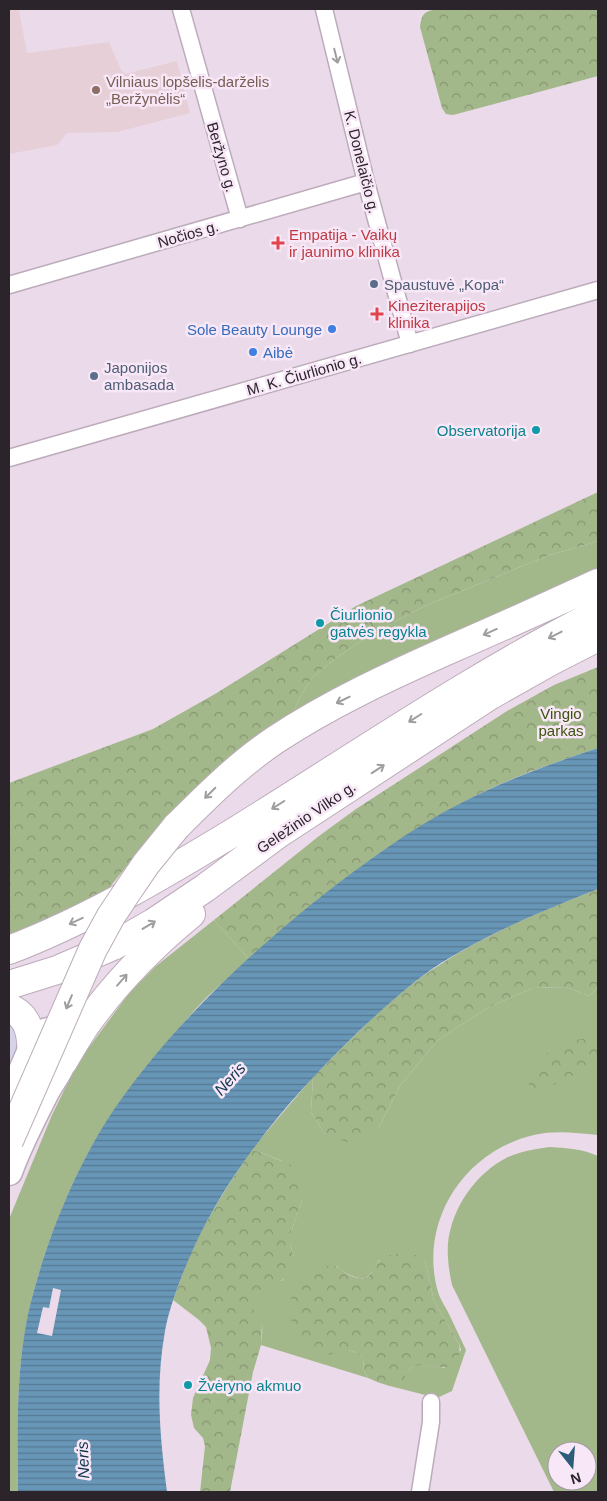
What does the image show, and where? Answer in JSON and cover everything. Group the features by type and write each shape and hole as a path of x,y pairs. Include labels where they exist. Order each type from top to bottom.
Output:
{"highway":[{"path":"9,1141 93,949 111,916 146,864 176,827 220,782 275,740 325,709 405,670 598,583"},
{"name":"Geležinio Vilko g.","path":"9,950 91,914 167,873 482,676 545,640 598,613"},
{"name":"Geležinio Vilko g.","path":"9,985 57,970 113,946 205,888 278,834 489,696 598,637"},
{"path":"63,1062 86,1025 124,977 179,924 219,891 278,834"},
{"path":"9,1008 22,1016 30,1032 31,1042"}],"main road":[{"path":"9,1100 30,1052 31,1042 42,1032 51,1030 59,1033 64,1046 63,1062 46,1092 9,1172"}],"street":[{"name":"Beržyno g.","path":"181,9 240,219"},
{"name":"K. Donelaičio g.","path":"324,9 366,182 410,344"},
{"name":"Nočios g.","path":"9,285 366,182"},
{"name":"M. K. Čiurlionio g.","path":"9,458 598,290"},
{"path":"420,1492 431,1422 431,1402"}],"shaded area":[{"name":"Vilniaus lopšelis-darželis „Beržynėlis“","path":"9,9 19,9 27,53 109,42 121,70 125,74 177,61 190,113 117,132 67,133 57,145 9,154"},
{"path":"9,1013 25,1036 9,1077"}],"green space":[{"path":"437,9 598,9 598,76 453,115 446,114 442,108 420,27 424,14"},
{"path":"598,492 598,541 550,555 427,605 373,633 336,658 312,678 299,699 291,718 163,821 105,893 45,922 9,934 9,783 153,729 215,694 356,606"},
{"path":"598,541 598,572 291,718 299,699 312,678 336,658 373,633 427,605 550,555"},
{"name":"Vingio parkas","path":"598,667 598,748 513,779 435,818 352,874 249,959 214,920 319,836 356,809 507,711 554,685"},
{"path":"598,889 598,987 589,996 566,987 533,988 487,1008 437,1041 400,1086 379,1127 353,1144 325,1135 311,1112 313,1077 390,1002 423,976 460,952 518,922"},
{"path":"214,920 249,959 196,1009 140,1076 101,1130 63,1207 42,1262 28,1315 21,1359 17,1448 18,1492 9,1492 9,1219 52,1115 78,1062 130,992 156,966"},
{"path":"566,987 589,996 598,987 598,1135 566,1132 550,1133 534,1135 509,1143 487,1156 468,1173 452,1193 441,1216 435,1240 434,1266 439,1295 466,1350 452,1391 437,1398 386,1385 395,1385 408,1371 418,1365 444,1368 461,1350 434,1301 425,1260 379,1260 375,1269 366,1278 353,1276 336,1266 324,1355 344,1350 353,1351 363,1358 364,1371 368,1378 261,1345 262,1326 252,1309 253,1297 262,1289 283,1280 294,1257 290,1244 290,1235 303,1197 282,1161 252,1149 313,1077 311,1112 325,1135 379,1127 400,1086 437,1041 487,1008 533,988"},
{"path":"598,1036 598,1063 539,1092 531,1087 529,1079 532,1073 543,1057 550,1051 564,1043"},
{"path":"550,1147 574,1149 598,1156 598,1492 554,1492 597,1491 597,1441 547,1441 547,1478 452,1285 448,1259 448,1243 450,1230 460,1204 486,1172 508,1157"},
{"path":"252,1149 296,1167 301,1176 303,1197 290,1235 294,1269 284,1279 258,1292 253,1301 252,1308 259,1316 262,1326 261,1345 253,1372 230,1492 200,1492 205,1446 203,1438 194,1428 191,1415 193,1398 210,1360 211,1348 206,1327 173,1300 189,1257 203,1229"},
{"path":"396,1254 417,1255 425,1260 434,1301 459,1344 459,1355 453,1364 448,1367 413,1367 408,1371 401,1383 387,1385 368,1378 364,1371 363,1358 353,1351 348,1350 330,1355 314,1354 300,1344 293,1327 290,1308 293,1293 302,1281 314,1271 328,1266 334,1266 352,1276 366,1278 384,1257"}],"water":[{"name":"Neris","path":"598,748 598,889 538,913 479,941 441,963 399,995 332,1057 280,1115 233,1177 213,1210 195,1245 180,1281 169,1312 165,1331 159,1392 162,1452 167,1492 18,1492 19,1380 24,1336 35,1288 52,1234 74,1181 100,1131 136,1079 206,999 258,949 313,903 368,861 425,823 481,793 531,772"}],"pier":[{"path":"53,1288 61,1290 52,1336 37,1333 43,1307 49,1308"}],"place":[{"name":"Vilniaus lopšelis-darželis „Beržynėlis“","path":"96,90"},
{"name":"Empatija - Vaikų ir jaunimo klinika","path":"278,243"},
{"name":"Spaustuvė „Kopa“","path":"374,284"},
{"name":"Kineziterapijos klinika","path":"377,314"},
{"name":"Sole Beauty Lounge","path":"332,329"},
{"name":"Aibė","path":"253,352"},
{"name":"Japonijos ambasada","path":"94,376"},
{"name":"Observatorija","path":"536,430"},
{"name":"Čiurlionio gatvės regykla","path":"320,623"},
{"name":"Žvėryno akmuo","path":"188,1385"}]}
